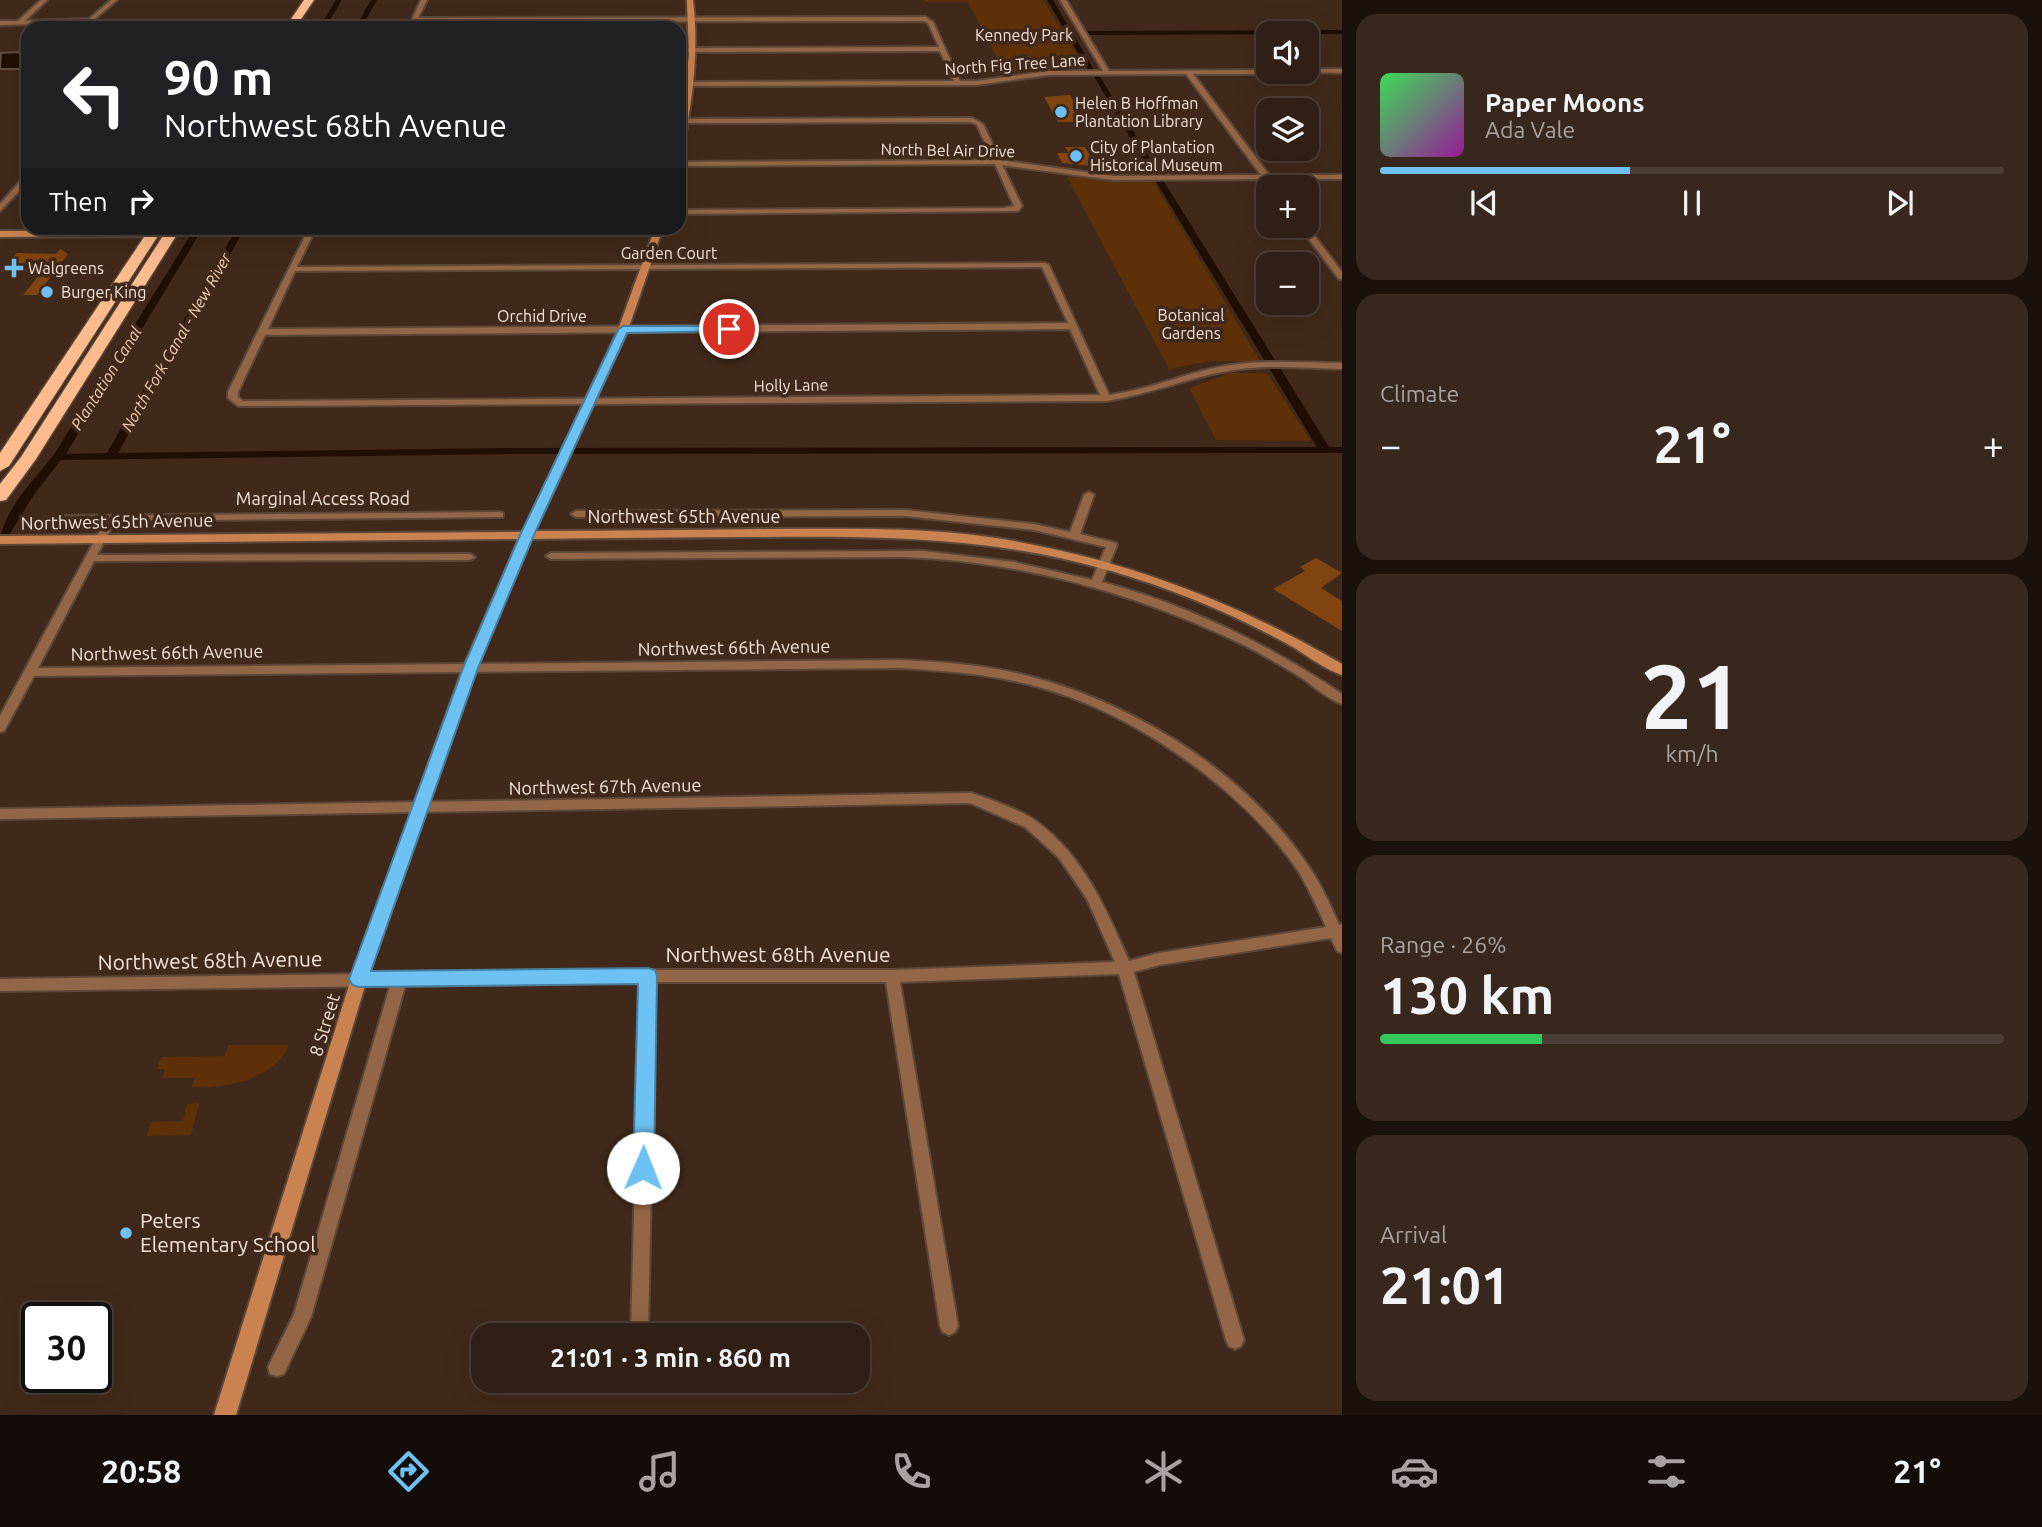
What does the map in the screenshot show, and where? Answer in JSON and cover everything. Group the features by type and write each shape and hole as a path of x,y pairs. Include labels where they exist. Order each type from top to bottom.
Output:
{"highway":[{"path":"299,21 310,0"},
{"path":"0,466 151,235"},
{"path":"0,495 28,459 169,235"}],"street":[{"path":"21,21 44,0"},
{"path":"90,21 114,0"},
{"path":"424,0 415,20 925,19 930,22 958,83"},
{"path":"686,106 692,84 693,19 690,0"},
{"path":"1063,0 1107,73"},
{"path":"0,23 19,23"},
{"path":"686,50 943,49"},
{"path":"1319,71 1342,71"},
{"path":"1334,71 1342,80"},
{"path":"1188,72 1265,175"},
{"name":"North Fig Tree Lane","path":"686,84 958,83 1049,73 1256,72"},
{"path":"686,121 972,120 980,124 1018,206 1015,209 686,212"},
{"name":"North Bel Air Drive","path":"686,164 997,162 1096,177 1256,177"},
{"name":"North Bel Air Drive","path":"1319,177 1342,177"},
{"path":"0,209 21,186"},
{"path":"0,227 21,227"},
{"path":"0,234 21,233"},
{"path":"261,332 309,235"},
{"name":"8 Street","path":"225,1415 359,979 470,668 527,535 623,330 657,235"},
{"path":"1312,238 1342,277"},
{"name":"Garden Court","path":"292,269 1045,265 1074,326"},
{"path":"1074,326 1106,398"},
{"name":"Orchid Drive","path":"261,332 1074,326"},
{"name":"Holly Lane","path":"261,332 233,392 232,397 236,401 258,405 1106,398 1136,396 1209,371 1232,367 1342,366"},
{"path":"1074,535 1088,495"},
{"path":"576,514 905,513 995,521 1074,535 1112,545 1096,583"},
{"name":"Marginal Access Road","path":"63,518 499,515"},
{"path":"0,728 111,519"},
{"name":"Northwest 65th Avenue","path":"0,540 931,534 1013,544 1104,565 1168,586 1232,610 1282,634 1342,670"},
{"path":"551,556 919,554 999,563 1096,583 1221,630 1303,674 1342,700"},
{"path":"91,558 470,557"},
{"name":"Northwest 66th Avenue","path":"30,672 900,664 952,667 1018,677 1077,695 1129,719 1179,749 1250,807 1299,863 1338,930 1342,947"},
{"name":"Northwest 67th Avenue","path":"0,814 971,798 1030,823 1064,854 1093,897 1125,968"},
{"name":"Northwest 68th Avenue","path":"0,985 648,976 892,976 1125,968 1338,930"},
{"path":"1125,968 1235,1340"},
{"path":"640,1323 648,976"},
{"path":"892,976 949,1326"},
{"path":"277,1367 302,1317 399,979"}],"green space":[{"name":"Kennedy Park","path":"925,0 1043,0 1086,69 1004,72 968,2"},
{"name":"Botanical Gardens","path":"1067,177 1153,181 1260,361 1210,361 1169,369"},
{"name":"Botanical Gardens","path":"1230,373 1267,373 1311,441 1216,440 1189,388"},
{"path":"228,1045 289,1045 273,1066 248,1080 233,1084 192,1087 194,1078 162,1078 165,1069 157,1069 161,1057 225,1056"},
{"path":"199,1103 191,1135 147,1136 150,1122 183,1121 187,1104"}],"shaded area":[{"path":"21,52 21,69 0,69 1,53"}],"building":[{"name":"Helen B Hoffman Plantation Library","path":"1070,95 1078,108 1072,108 1081,122 1058,122 1044,97"},
{"name":"City of Plantation Historical Museum","path":"1065,147 1085,147 1091,157 1092,166 1062,163 1057,153 1069,153"},
{"name":"Walgreens","path":"60,249 68,254 37,295 23,295 42,272 1,272 17,253 56,254"},
{"path":"1316,558 1342,573 1321,588 1342,601 1342,631 1273,589 1305,571 1300,567"}],"waterway":[{"name":"Plantation Canal","path":"326,21 339,0"},
{"name":"North Fork Canal - New River","path":"362,21 374,0"},
{"path":"1050,0 1093,71"},
{"path":"1088,33 1342,32"},
{"path":"1095,75 1156,175"},
{"path":"1159,180 1325,450"},
{"name":"Plantation Canal","path":"58,457 195,235"},
{"name":"North Fork Canal - New River","path":"111,456 237,235"},
{"path":"58,457 509,451 1342,450"},
{"path":"0,540 30,492 58,457"}],"place":[{"name":"Helen B Hoffman Plantation Library","path":"1061,112"},
{"name":"City of Plantation Historical Museum","path":"1076,156"},
{"name":"Walgreens","path":"14,268"},
{"name":"Burger King","path":"47,292"},
{"name":"Peters Elementary School","path":"126,1233"}],"route":[{"path":"643,1168 648,976 359,979 470,668 527,535 623,330 729,329"}]}
